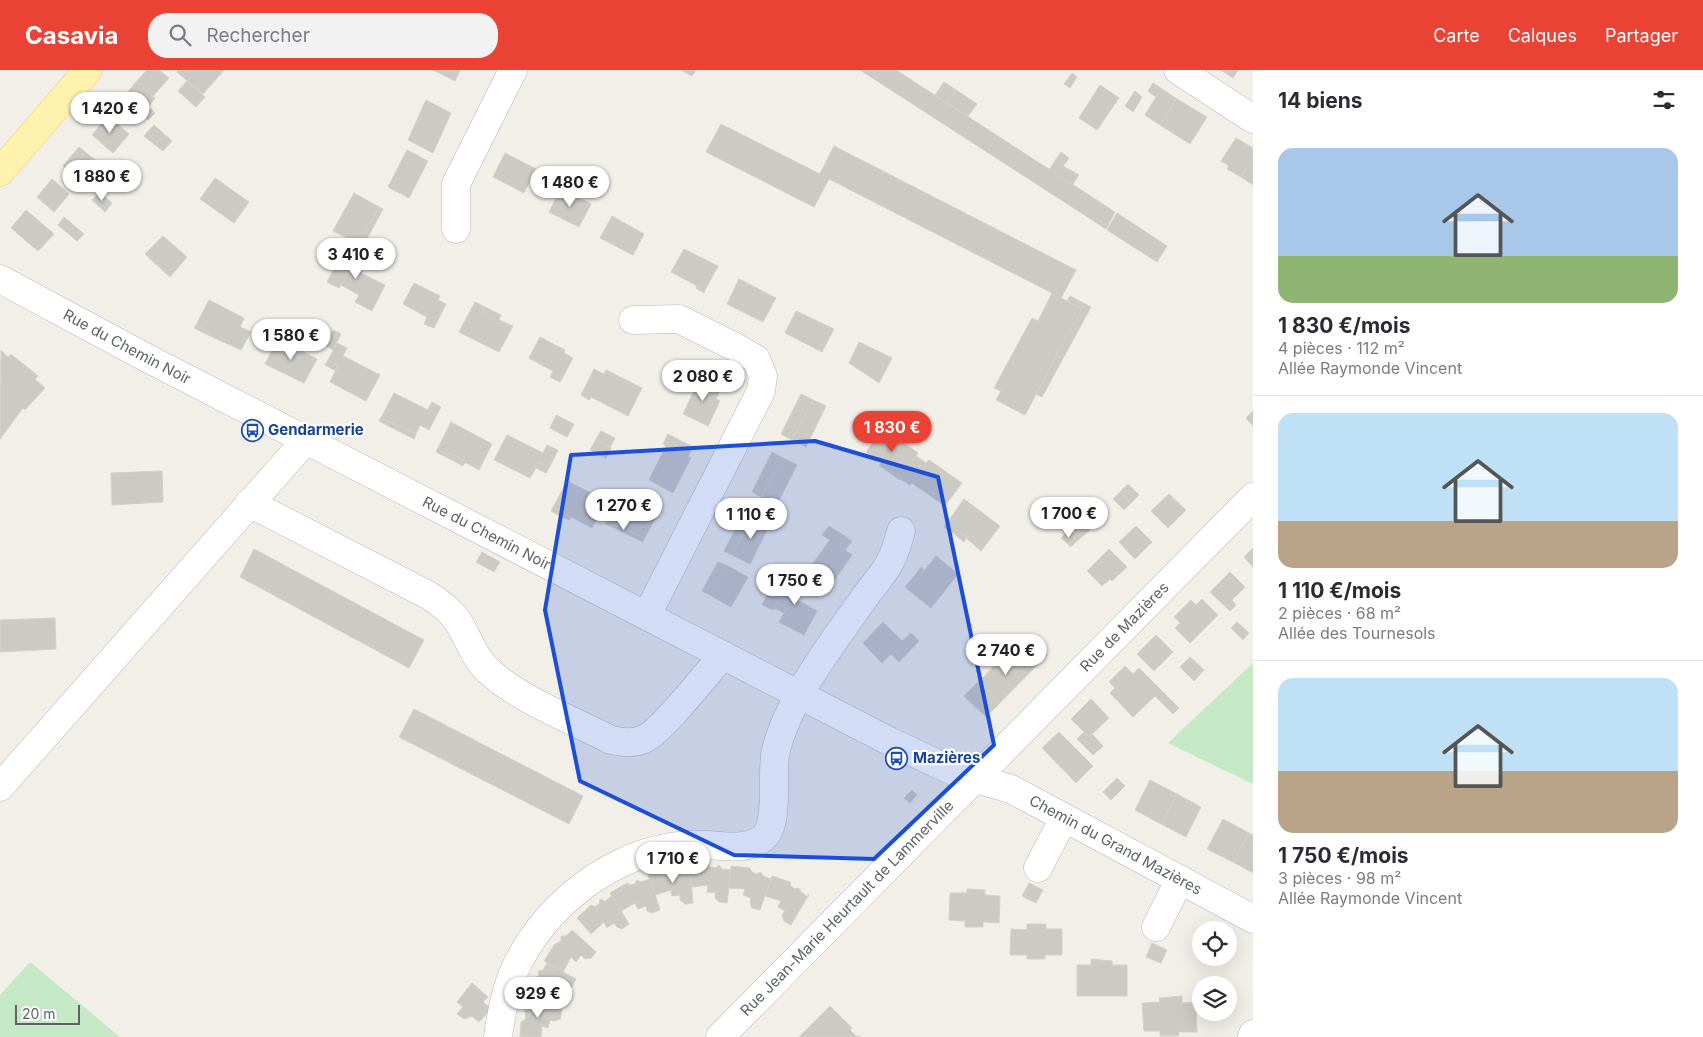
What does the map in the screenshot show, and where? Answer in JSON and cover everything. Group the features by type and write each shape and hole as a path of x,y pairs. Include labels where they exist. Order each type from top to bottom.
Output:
{"main road":[{"path":"0,172 88,70"}],"street":[{"path":"456,229 456,184 513,70"},
{"path":"1178,70 1253,119"},
{"name":"Rue du Chemin Noir","path":"0,279 152,361 890,741 975,780"},
{"path":"633,320 679,319 756,359 763,376 761,391 648,615"},
{"path":"0,787 306,440"},
{"name":"Rue de Mazières","path":"975,780 1253,497"},
{"path":"249,503 428,595 447,608 457,620 477,659 493,675 514,690 610,740 627,743 645,739 658,728 723,655"},
{"path":"498,1037 502,1006 518,965 537,931 572,894 603,873 619,865 668,846 698,844 743,846 754,844 765,837 773,822 776,751 785,726 810,675 891,560 901,531"},
{"name":"Chemin du Grand Mazières","path":"975,780 1011,789 1253,919"},
{"name":"Rue Jean-Marie Heurtault de Lammerville","path":"720,1037 975,780"},
{"path":"1038,868 1064,818"},
{"path":"1156,927 1180,879"}],"highlighted area":[{"path":"815,441 938,477 994,745 874,859 734,855 580,781 545,610 571,455"}],"green space":[{"path":"1253,663 1253,784 1168,743"},
{"path":"30,962 120,1037 0,1037 0,995"}],"building":[{"path":"147,70 159,70 169,78 153,96 136,82"},
{"path":"178,70 224,70 203,94 177,72"},
{"path":"433,70 460,70 455,81"},
{"path":"681,70 696,70 692,76"},
{"path":"860,70 896,70 1115,212 1106,229"},
{"path":"1221,70 1238,70 1233,78"},
{"path":"1072,73 1077,77 1070,88 1064,84"},
{"path":"187,81 205,97 196,107 178,91"},
{"path":"136,82 155,98 148,107 155,113 148,120 122,99"},
{"path":"944,82 956,90 947,103 935,95"},
{"path":"1153,83 1177,99 1160,125 1145,115 1156,97 1148,91"},
{"path":"1100,85 1119,98 1097,130 1079,118"},
{"path":"956,90 977,104 968,116 947,103"},
{"path":"1135,91 1142,97 1133,112 1125,106"},
{"path":"1177,99 1207,117 1190,144 1160,125"},
{"path":"426,100 451,113 433,153 408,140"},
{"path":"108,116 129,134 113,153 92,135"},
{"path":"721,124 820,174 834,146 1076,270 1061,298 1082,309 1025,415 996,400 1001,391 994,388 1032,318 1038,321 1052,293 829,179 814,207 706,152"},
{"path":"154,125 172,141 163,151 144,136"},
{"path":"1236,138 1253,148 1253,160 1241,177 1227,169 1229,166 1221,161"},
{"path":"79,147 106,169 89,188 63,166"},
{"path":"407,150 428,161 409,198 388,187"},
{"path":"1061,152 1069,158 1063,166 1079,175 1072,185 1049,170"},
{"path":"505,153 536,169 524,193 493,177"},
{"path":"1253,160 1253,185 1241,177"},
{"path":"215,178 249,202 234,223 200,199"},
{"path":"52,179 69,194 54,212 37,197"},
{"path":"561,188 591,204 579,227 549,212"},
{"path":"99,192 112,203 105,212 92,200"},
{"path":"354,193 379,207 358,243 333,231"},
{"path":"379,207 383,209 363,246 358,243"},
{"path":"26,210 54,234 38,251 11,228"},
{"path":"1117,213 1167,246 1157,262 1107,230"},
{"path":"612,216 644,234 633,255 600,238"},
{"path":"64,217 84,234 77,241 58,225"},
{"path":"163,236 187,257 170,277 145,254"},
{"path":"344,249 367,261 361,273 385,285 372,311 355,302 359,295 341,285 339,288 327,282"},
{"path":"684,249 718,266 705,290 671,272"},
{"path":"739,279 776,298 763,322 727,304"},
{"path":"414,283 440,296 438,300 446,304 434,328 424,324 427,317 403,304"},
{"path":"697,285 705,290 704,293 696,288"},
{"path":"1070,296 1091,307 1042,397 1036,394 1082,309 1067,301"},
{"path":"209,300 244,318 240,327 251,332 241,350 208,335 210,332 196,325"},
{"path":"475,302 485,307 482,312 513,326 499,352 459,332"},
{"path":"485,307 501,315 498,321 482,312"},
{"path":"796,311 834,329 822,352 785,333"},
{"path":"196,325 210,332 208,335 194,328"},
{"path":"333,330 341,334 333,350 325,345"},
{"path":"540,337 565,350 564,353 573,358 560,382 550,377 553,371 529,358"},
{"path":"278,339 317,359 304,383 265,364"},
{"path":"859,342 892,358 879,383 849,363"},
{"path":"337,343 347,348 343,356 380,375 366,401 330,382 338,366 328,360"},
{"path":"1,350 8,357 11,354 38,376 35,379 45,388 25,410 23,408 0,439"},
{"path":"328,360 338,366 336,371 325,365"},
{"path":"594,369 604,374 606,370 642,388 628,416 591,397 589,400 581,395"},
{"path":"696,377 721,389 716,399 720,401 708,426 683,414 695,389 691,386"},
{"path":"394,393 428,410 432,402 441,407 429,430 420,425 416,434 381,418"},
{"path":"801,394 813,400 792,440 781,434"},
{"path":"813,400 826,406 806,447 792,440"},
{"path":"1253,411 1253,426 1246,418"},
{"path":"556,415 574,424 567,437 550,428"},
{"path":"381,418 416,434 414,439 379,421"},
{"path":"451,422 492,444 479,470 448,453 446,457 436,452"},
{"path":"883,428 918,453 900,480 890,473 893,469 866,452"},
{"path":"601,431 615,438 610,447 596,439"},
{"path":"668,434 693,447 688,457 691,458 673,493 649,480 666,446 663,444"},
{"path":"507,435 543,453 547,445 558,450 549,468 539,463 530,478 494,460"},
{"path":"596,439 611,448 606,458 590,450"},
{"path":"772,452 783,458 762,497 752,492"},
{"path":"448,453 466,461 463,466 446,457"},
{"path":"916,456 926,463 929,460 962,483 945,506 912,483 910,485 900,479"},
{"path":"783,458 797,465 777,504 762,497"},
{"path":"882,462 893,469 890,473 879,465"},
{"path":"539,463 549,468 546,473 536,468"},
{"path":"162,471 163,502 112,505 111,473"},
{"path":"567,481 607,501 592,528 562,512 560,516 551,511"},
{"path":"1128,484 1139,495 1131,503 1120,492"},
{"path":"1120,492 1131,503 1124,510 1113,499"},
{"path":"1169,494 1186,510 1168,528 1151,511"},
{"path":"621,495 658,514 644,539 608,520"},
{"path":"964,499 1000,526 981,551 956,529 953,533 944,527"},
{"path":"745,511 753,515 732,555 724,551"},
{"path":"562,512 571,517 569,520 560,516"},
{"path":"753,515 770,524 750,564 732,555"},
{"path":"608,520 644,539 643,542 606,524"},
{"path":"1080,520 1090,530 1077,541 1068,531"},
{"path":"829,526 846,537 839,546 852,555 829,588 806,573 830,540 822,535"},
{"path":"1136,526 1152,542 1135,559 1119,542"},
{"path":"956,529 967,537 964,542 953,533"},
{"path":"1068,531 1077,541 1071,547 1061,538"},
{"path":"846,537 852,541 845,550 839,546"},
{"path":"1253,548 1253,567 1244,557"},
{"path":"254,549 424,640 409,668 240,577"},
{"path":"1109,549 1127,567 1112,581 1110,579 1102,586 1087,571"},
{"path":"482,552 500,562 494,572 476,562"},
{"path":"936,556 958,574 931,608 905,587 912,579 915,582"},
{"path":"718,562 726,565 710,595 702,591"},
{"path":"726,565 748,577 731,607 710,595"},
{"path":"796,565 804,571 792,597 817,611 804,635 779,622 787,608 777,603"},
{"path":"921,567 924,570 915,582 912,579"},
{"path":"1230,572 1245,587 1232,600 1236,605 1230,611 1210,592"},
{"path":"774,575 781,578 774,590 768,587"},
{"path":"782,576 788,580 781,594 774,590"},
{"path":"771,588 781,594 773,610 762,605"},
{"path":"1202,599 1218,615 1190,643 1175,628 1180,623 1174,617 1191,600 1196,605"},
{"path":"777,603 787,608 784,613 774,608"},
{"path":"55,618 56,649 0,652 0,620"},
{"path":"883,622 902,641 911,633 919,641 903,658 895,650 882,663 863,643"},
{"path":"1237,622 1249,633 1243,640 1231,628"},
{"path":"1027,634 1047,655 986,717 964,696"},
{"path":"1156,635 1173,652 1154,671 1137,654"},
{"path":"895,650 903,658 899,662 891,654"},
{"path":"1190,657 1204,670 1194,681 1180,667"},
{"path":"1125,666 1133,674 1139,668 1179,708 1173,714 1155,696 1133,717 1110,693 1115,688 1109,682"},
{"path":"1091,699 1109,718 1089,737 1071,719"},
{"path":"414,709 583,796 569,824 399,737"},
{"path":"1059,732 1093,766 1076,783 1042,748"},
{"path":"1084,732 1089,737 1092,734 1103,746 1093,755 1077,739"},
{"path":"1117,778 1125,786 1111,800 1103,792"},
{"path":"1150,780 1177,794 1161,824 1135,810"},
{"path":"912,790 917,795 910,803 904,798"},
{"path":"1177,794 1201,807 1186,837 1161,824"},
{"path":"1223,819 1249,833 1233,862 1207,849"},
{"path":"1249,833 1253,835 1253,873 1233,862"},
{"path":"708,864 710,867 716,868 719,865 722,869 731,870 727,903 719,902 715,898 716,893 707,892 708,885 692,887 689,866"},
{"path":"731,866 750,868 752,872 756,874 761,872 763,876 771,879 760,910 752,908 751,898 743,895 745,889 729,888"},
{"path":"677,868 681,871 690,870 693,903 685,904 680,900 680,895 672,896 671,890 655,895 648,875 666,869 675,871"},
{"path":"772,876 790,882 791,886 795,889 799,888 807,897 791,925 784,921 782,915 785,911 778,907 781,901 765,896"},
{"path":"650,879 660,910 652,913 647,911 646,906 638,909 635,903 621,911 610,893 627,883 630,885 635,884 637,880 641,882"},
{"path":"1029,883 1043,890 1036,903 1022,896"},
{"path":"967,889 985,890 985,895 1000,896 999,923 983,922 983,927 965,927 965,921 949,920 950,893 967,893"},
{"path":"612,896 629,924 622,929 614,923 607,928 604,922 591,934 577,918 591,905 595,907 599,904 600,899 605,901"},
{"path":"1027,924 1046,924 1046,929 1062,929 1062,955 1045,955 1045,959 1027,959 1027,955 1010,955 1011,929 1027,930"},
{"path":"572,930 596,952 591,958 585,959 581,955 576,962 571,957 563,972 544,961 554,945 561,941 561,936 566,936"},
{"path":"1152,943 1167,950 1161,963 1146,957"},
{"path":"1091,959 1112,961 1112,965 1127,965 1127,996 1077,996 1077,965 1091,965"},
{"path":"547,963 576,979 572,987 566,988 562,985 558,993 552,989 547,1006 526,999 533,981 539,975 538,971 543,970"},
{"path":"472,983 488,997 483,1002 491,1009 479,1022 472,1016 464,1019 457,1014 463,1007 457,1002"},
{"path":"1182,996 1182,1003 1192,1002 1192,1021 1197,1021 1197,1032 1178,1032 1179,1036 1160,1036 1160,1031 1144,1031 1142,1003 1160,1002 1159,998"},
{"path":"531,1001 562,1010 560,1019 550,1020 548,1028 542,1026 541,1037 520,1037 521,1022 525,1020 526,1015 524,1011 528,1009"},
{"path":"830,1006 852,1028 850,1030 856,1036 861,1037 799,1037"}],"place":[{"name":"Gendarmerie","path":"252,430"},
{"name":"Mazières","path":"897,758"}]}
